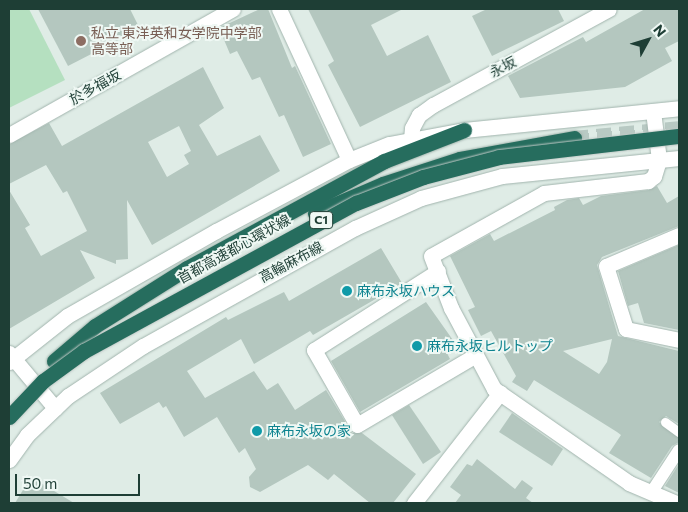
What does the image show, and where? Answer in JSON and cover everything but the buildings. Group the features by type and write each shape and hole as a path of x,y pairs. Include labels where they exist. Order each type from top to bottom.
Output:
{"highway":[{"path":"311,208 384,160 464,130"},
{"name":"首都高速都心環状線","path":"9,416 28,395 60,368 110,336 319,221 387,190 462,165 499,157 679,136"},
{"name":"首都高速都心環状線","path":"9,402 54,361 105,328 311,208 460,159 574,138"}],"street":[{"name":"於多福坂","path":"9,135 233,9"},
{"path":"279,9 349,160"},
{"name":"永坂","path":"411,138 412,128 419,116 433,105 609,9"},
{"path":"55,408 10,357 67,316 349,160 411,138 464,130 679,108"},
{"path":"653,110 659,160 654,176 648,180 544,193 431,256 451,308 474,356 494,389 629,483 676,503"},
{"name":"高輪麻布線","path":"9,460 27,435 68,396 143,346 228,296 355,228 421,198 502,176 679,158"},
{"path":"679,235 606,266 626,329 679,340"},
{"path":"438,271 314,350 357,425 474,356"},
{"path":"414,503 500,393"},
{"path":"651,493 679,450"}],"lane":[{"path":"665,422 679,432"}],"green space":[{"path":"9,9 29,9 65,80 9,108"}],"tunnel":[{"path":"574,138 679,128"}],"place":[{"name":"私立 東洋英和女学院中学部 高等部","path":"81,41"},
{"name":"麻布永坂ハウス","path":"347,291"},
{"name":"麻布永坂ヒルトップ","path":"417,346"},
{"name":"麻布永坂の家","path":"257,431"}]}
